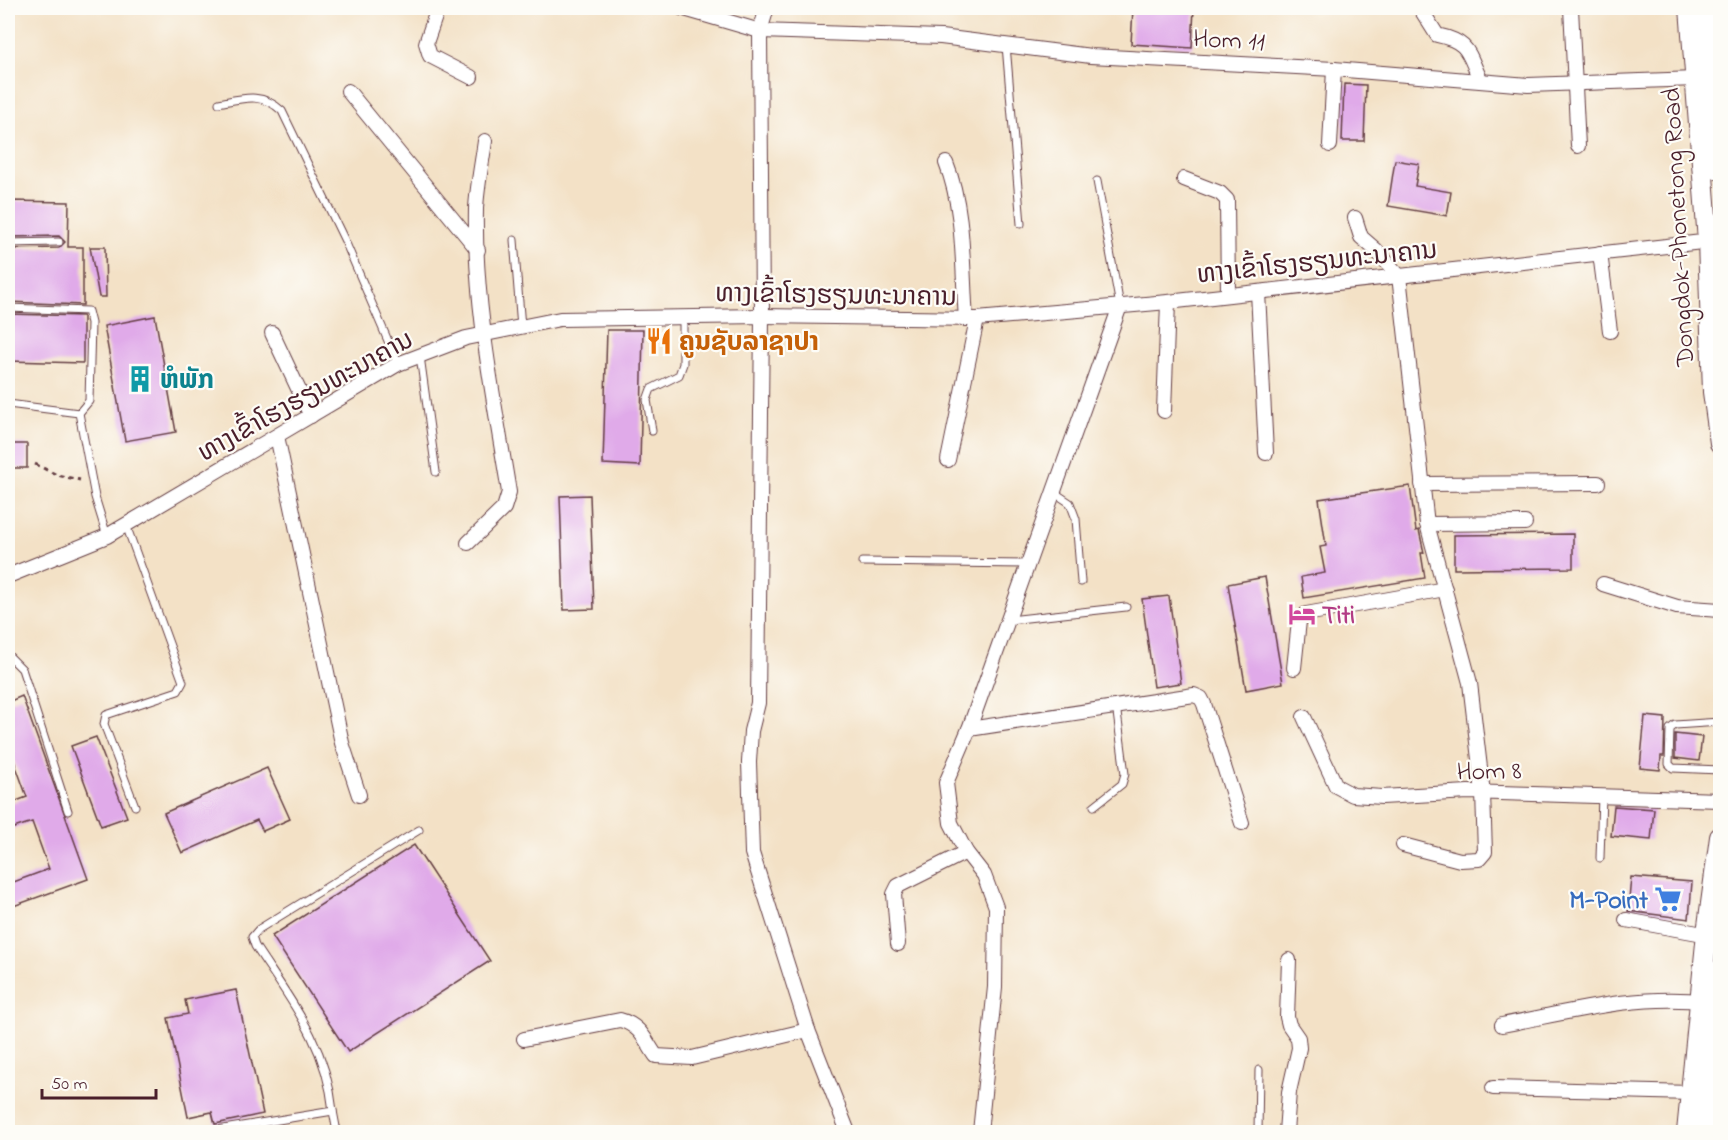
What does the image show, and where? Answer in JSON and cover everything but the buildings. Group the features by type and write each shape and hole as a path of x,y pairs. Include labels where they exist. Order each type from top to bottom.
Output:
{"main road":[{"name":"Dongdok-Phonetong Road","path":"1690,8 1715,250 1710,353 1720,443"},
{"name":"Dongdok-Phonetong Road","path":"1709,8 1720,170"},
{"path":"1704,1132 1709,1002 1720,837"},
{"path":"1709,1002 1720,970"},
{"path":"1688,1132 1707,1095"}],"street":[{"path":"438,8 426,43 430,56 471,77"},
{"path":"767,8 760,31 762,316 758,704 751,731 749,762 752,853 808,1030 848,1132"},
{"path":"1420,8 1437,35 1456,39 1463,45 1481,81"},
{"path":"1571,8 1578,146"},
{"name":"Hom 11","path":"687,9 760,31 941,37 1091,56 1335,69 1528,85 1696,79"},
{"path":"1330,145 1335,69"},
{"path":"348,91 478,249"},
{"path":"468,543 504,508 509,492 484,334 478,249 476,208 485,141"},
{"path":"946,163 953,179 971,319 948,460"},
{"path":"1184,179 1220,193 1227,200 1228,295"},
{"path":"1355,218 1361,237 1399,276 1427,524 1470,683 1483,792 1485,852 1479,859 1460,860 1403,845"},
{"name":"ທາງເຂົ້າໂຮງຮຽນທະນາຄານ","path":"8,576 107,536 398,364 466,338 560,319 762,316 971,319 1167,302 1600,253 1715,250"},
{"path":"1600,253 1610,332"},
{"path":"1258,291 1266,453"},
{"path":"1164,411 1167,302"},
{"path":"980,1132 995,987 996,907 984,874 966,852 951,823 946,783 969,729 1009,620 1120,306"},
{"path":"272,333 311,416"},
{"path":"277,436 342,743 359,795"},
{"path":"1422,484 1598,483"},
{"path":"1427,524 1525,523"},
{"path":"1603,584 1677,607 1720,610"},
{"path":"1294,668 1299,621 1306,614 1445,589"},
{"path":"969,729 1116,705 1185,696 1201,698 1242,823"},
{"name":"Hom 8","path":"1304,717 1336,786 1353,795 1382,797 1483,792 1720,800"},
{"path":"898,944 894,894 898,886 966,852"},
{"path":"1626,920 1714,935"},
{"path":"1286,1132 1288,1092 1299,1048 1298,1038 1289,1025 1287,1017 1289,960"},
{"path":"1502,1025 1619,1002 1649,999 1709,1002"},
{"path":"524,1040 620,1020 633,1023 639,1029 656,1056 692,1058 808,1030"},
{"path":"1493,1088 1707,1095"}],"lane":[{"path":"1006,45 1021,224"},
{"path":"219,103 252,97 271,100 282,111 345,242 398,364"},
{"path":"1097,181 1120,306"},
{"path":"514,240 521,327"},
{"path":"8,243 59,242"},
{"path":"8,308 88,311 91,323 88,401 79,413 95,497 107,536"},
{"path":"652,431 647,400 651,389 679,375 683,364 683,316"},
{"path":"420,356 436,472"},
{"path":"8,404 79,413"},
{"path":"1055,493 1070,503 1076,519 1081,582"},
{"path":"126,525 183,682 178,691 106,715 104,724 135,806"},
{"path":"862,562 1029,564"},
{"path":"1009,620 1126,607"},
{"path":"8,655 22,669 68,811"},
{"path":"1094,806 1122,784 1125,774 1116,705"},
{"path":"1720,722 1675,725 1670,729 1669,764 1673,768 1720,770"},
{"path":"1600,858 1602,795"},
{"path":"337,1132 330,1081 310,1030 255,946 252,937 259,929 419,830"},
{"path":"1258,1132 1259,1070"},
{"path":"205,1132 333,1111"}],"path":[{"path":"35,464 57,475 80,480 95,497"}],"place":[{"name":"ຄູນຊັບລາຊາປາ","path":"659,341"},
{"name":"ຫໍພັກ","path":"140,379"},
{"name":"Titi","path":"1302,614"},
{"name":"M-Point","path":"1668,899"}]}
